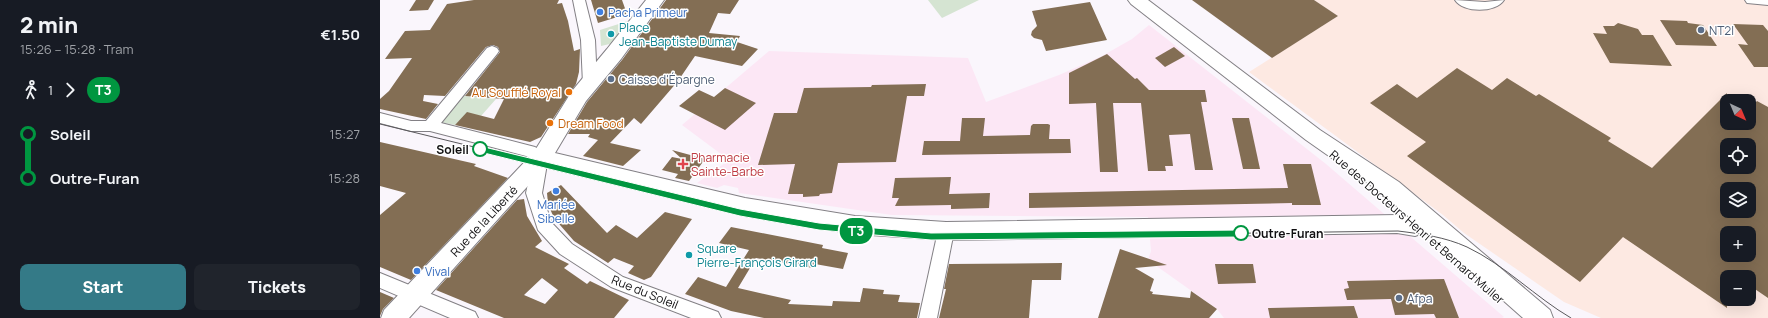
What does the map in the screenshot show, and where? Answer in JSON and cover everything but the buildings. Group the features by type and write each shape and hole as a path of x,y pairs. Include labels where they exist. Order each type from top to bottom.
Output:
{"main road":[{"name":"Rue de la Liberté","path":"394,318 539,167 579,96 655,0"},
{"name":"Rue des Docteurs Henri et Bernard Muller","path":"1137,0 1313,136 1348,171 1421,223 1541,318"},
{"path":"539,167 774,213 856,225 946,231 1421,223"},
{"name":"Rue des Docteurs Henri et Bernard Muller","path":"1421,223 1521,318"}],"street":[{"path":"579,0 588,40 590,84"},
{"path":"1461,0 1476,6 1492,5 1498,0"},
{"path":"1751,0 1768,0"},
{"path":"430,126 492,51"},
{"path":"380,118 411,126 430,126 522,148 530,151 539,167"},
{"name":"Rue du Soleil","path":"539,167 534,193 544,225 566,249 617,282 712,318"},
{"path":"928,318 946,231"},
{"path":"380,280 469,318"}],"shaded area":[{"path":"1314,0 1768,0 1768,318 1601,318 1564,302 1464,233 1443,215 1249,72 1338,16"},
{"name":"Afpa","path":"1149,25 1326,164 1504,317 1224,318 1217,309 1148,260 1151,251 1148,217 892,215 739,193 738,188 724,185 717,188 697,183 729,160 682,125 769,51 968,58 986,102 1059,75 1102,56 1132,39"}],"green space":[{"path":"928,0 979,0 942,18"},
{"path":"631,20 614,43 601,46 600,30"},
{"path":"463,92 467,92 464,96 496,99 481,116 467,113 455,125 440,122"}],"tram line":[{"path":"380,124 740,212 805,225 931,236 983,237 1398,231 1425,235 1442,238 1481,254 1545,301 1571,318"},
{"name":"T3","path":"480,149 740,212 819,227 931,236 983,237 1241,233"}],"place":[{"name":"Pacha Primeur","path":"600,12"},
{"name":"NT2I","path":"1701,30"},
{"name":"Place Jean-Baptiste Dumay","path":"611,34"},
{"name":"Caisse d'Épargne","path":"611,79"},
{"name":"Au Soufflé Royal","path":"569,92"},
{"name":"Dream Food","path":"550,123"},
{"name":"Soleil","path":"480,149"},
{"name":"Pharmacie Sainte-Barbe","path":"683,164"},
{"name":"Mariée Sibelle","path":"556,191"},
{"name":"Outre-Furan","path":"1241,233"},
{"name":"Square Pierre-François Girard","path":"689,255"},
{"name":"Vival","path":"417,271"},
{"name":"Afpa","path":"1399,298"}]}
